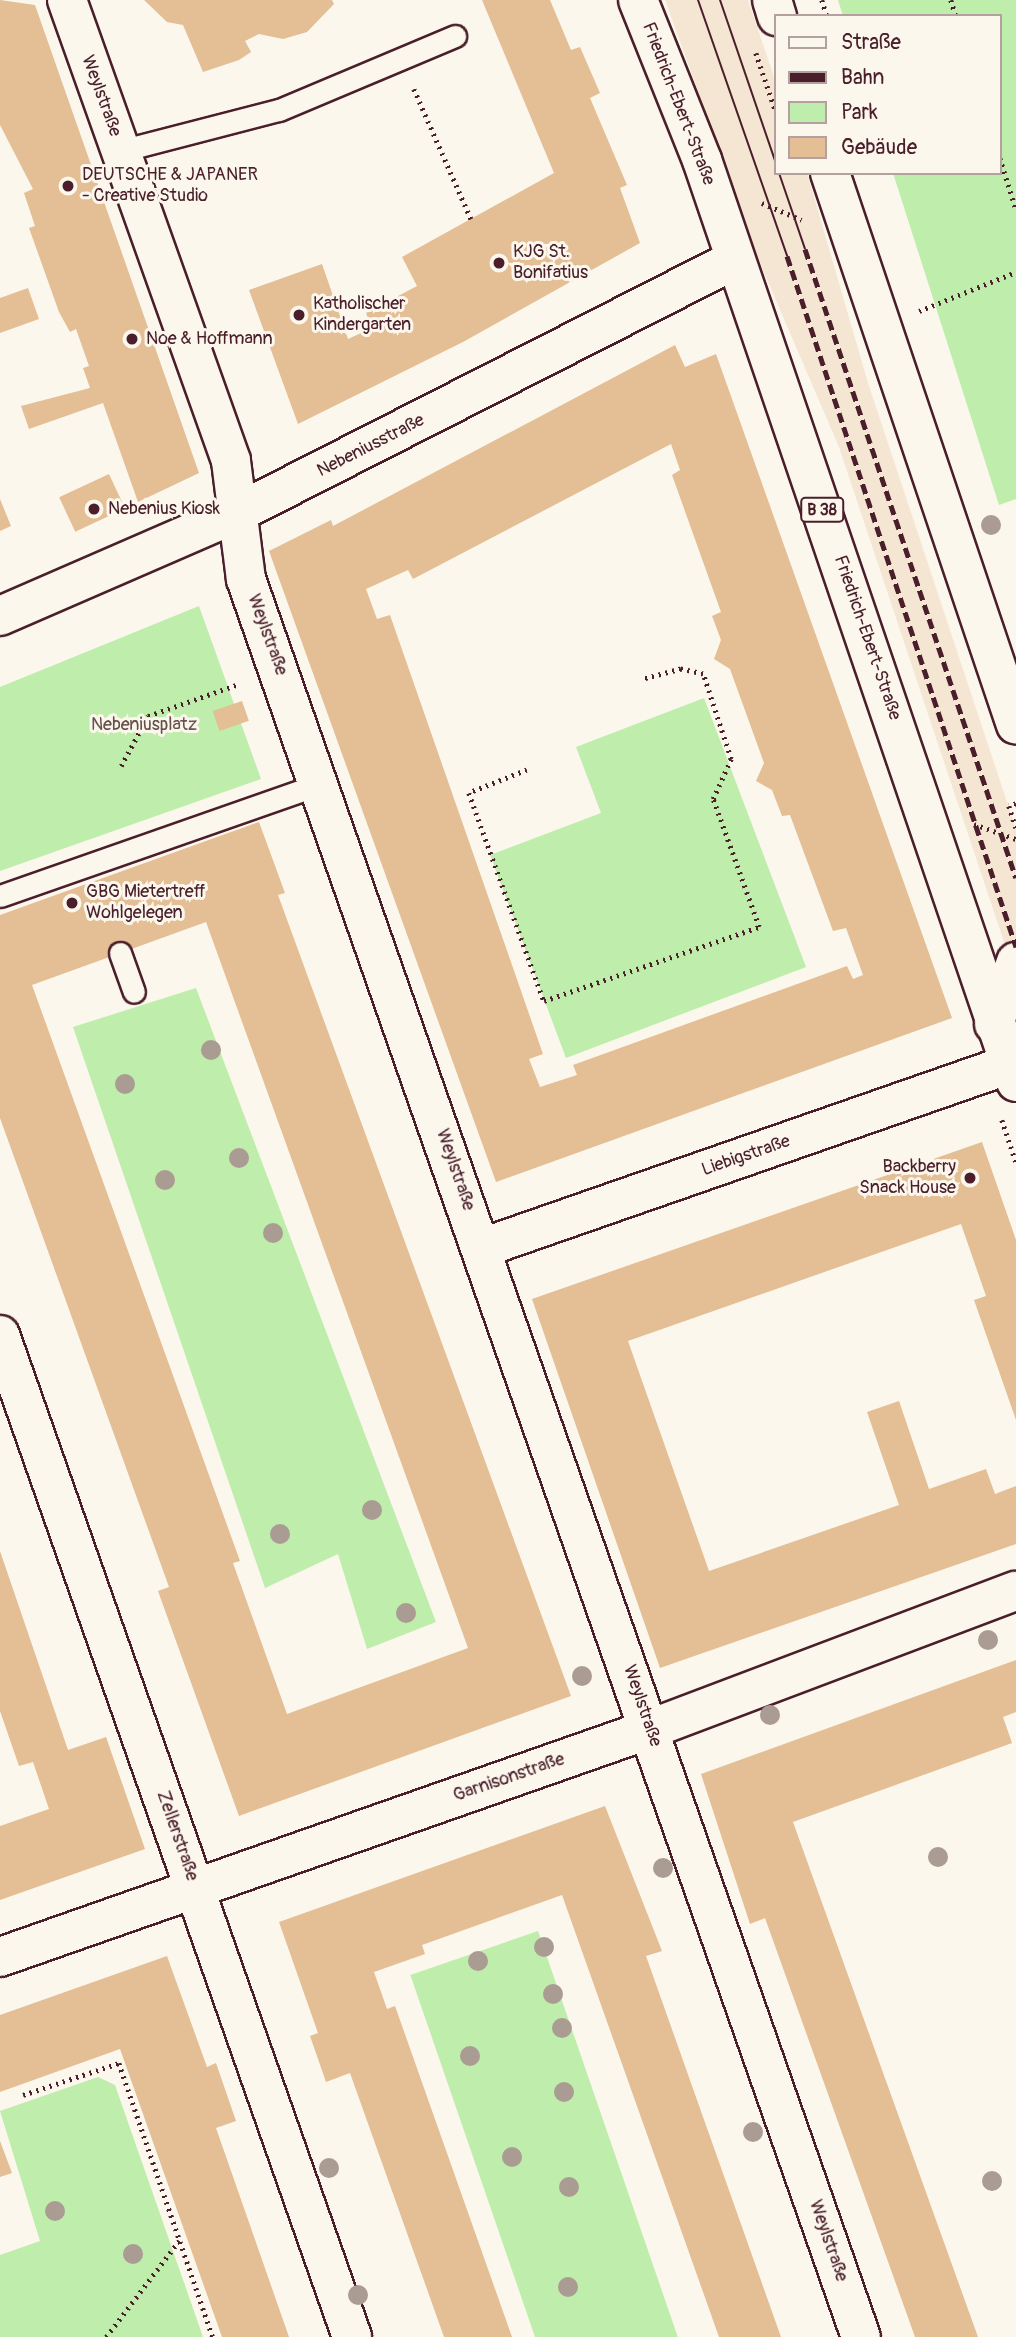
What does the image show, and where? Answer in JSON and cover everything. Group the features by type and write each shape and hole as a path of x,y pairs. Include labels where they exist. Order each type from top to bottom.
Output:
{"street":[{"name":"Weylstraße","path":"66,0 231,461 246,579 862,2337"},
{"name":"Friedrich-Ebert-Straße","path":"638,0 734,260 941,851 994,1024 1004,1073"},
{"path":"831,175 1008,676 1016,725"},
{"name":"Nebeniusstraße","path":"0,616 239,512 734,260"},
{"path":"994,1024 1016,962"},
{"name":"Liebigstraße","path":"482,1248 1004,1073"},
{"name":"Zellerstraße","path":"0,1335 352,2337"},
{"name":"Garnisonstraße","path":"0,1957 650,1729 1016,1591"}],"lane":[{"path":"120,152 279,110 455,36"},
{"path":"0,896 92,873 320,784"},
{"path":"120,953 134,992"}],"path":[{"path":"401,59 471,219"},
{"path":"1002,164 1016,209"},
{"path":"754,200 814,225"},
{"path":"916,312 1016,272"},
{"path":"527,770 469,793 544,1001 759,928 713,799 731,759 703,674 681,669 644,680"},
{"path":"121,765 148,716 279,670"},
{"path":"1016,804 1009,806 1016,828"},
{"path":"23,2095 118,2063 213,2337"},
{"path":"106,2337 179,2240"}],"shaded area":[{"path":"665,0 748,0 774,77 774,175 808,175 868,383 1016,829 1016,978 839,447 760,263"}],"green space":[{"path":"838,0 1016,0 1016,499 999,505 894,175 1002,175 1002,14 842,14"},
{"name":"Nebeniusplatz","path":"199,606 261,779 0,871 0,687"},
{"path":"704,698 806,967 566,1058 490,855 601,813 576,747"},
{"path":"196,988 436,1622 367,1649 338,1554 265,1588 73,1027"},
{"path":"538,1931 678,2337 535,2337 410,1975"},
{"path":"98,2077 115,2085 203,2337 0,2337 0,2255 40,2241 0,2111"}],"building":[{"path":"0,0 35,5 199,473 138,502 103,403 29,429 21,406 90,388 83,368 89,366 76,329 70,332 59,312 29,228 35,226 24,193 33,189 0,125"},
{"path":"144,0 332,0 334,4 307,32 283,39 259,34 245,41 251,52 239,60 203,72 183,25 167,22"},
{"path":"482,0 550,0 571,50 580,47 600,93 590,98 627,185 620,188 640,243 463,342 298,424 249,290 322,264 348,339 372,328 366,313 417,286 402,257 554,173"},
{"path":"28,288 39,319 0,333 0,298"},
{"path":"675,345 685,367 716,354 952,1018 496,1182 269,551 331,520 333,526","holes":["671,444 680,470 672,475 721,612 712,616 721,640 714,659 730,669 764,763 756,781 772,790 782,816 790,815 833,931 846,928 863,975 853,979 847,966 573,1065 577,1075 540,1087 529,1059 543,1054 390,615 377,619 366,589 408,570 413,579"]},
{"path":"109,474 125,508 75,532 59,497"},
{"path":"0,499 11,526 0,531"},
{"path":"242,701 249,721 220,731 213,711"},
{"path":"259,822 285,893 278,895 571,1696 239,1816 158,1591 169,1587 0,1118 0,915","holes":["206,922 468,1648 287,1714 233,1563 240,1561 32,985"]},
{"path":"982,1142 1016,1240 1016,1420 974,1300 986,1296 961,1224 628,1341 709,1571 899,1505 867,1412 899,1401 929,1489 986,1469 995,1494 1016,1486 1016,1544 660,1668 532,1299"},
{"path":"0,1551 68,1750 106,1737 145,1849 0,1900 0,1826 49,1809 33,1762 19,1766 0,1711"},
{"path":"1016,1660 1016,1712 1003,1717 1012,1743 793,1822 978,2337 915,2337 765,1918 750,1924 701,1774"},
{"path":"605,1806 662,1951 646,1956 781,2337 719,2337 562,1895 422,1945 425,1954 374,1972 387,2009 395,2006 512,2337 444,2337 350,2073 326,2082 310,2036 318,2033 279,1922"},
{"path":"167,1956 207,2067 216,2063 236,2121 216,2128 289,2337 222,2337 120,2049 0,2092 0,2015"},
{"path":"0,2141 12,2173 0,2177"}],"tram line":[{"path":"698,0 787,256"},
{"path":"720,0 774,158"},
{"path":"780,175 805,249"}],"railway":[{"path":"805,249 1016,878"},
{"path":"787,256 1016,947"}],"place":[{"name":"DEUTSCHE & JAPANER - Creative Studio","path":"68,186"},
{"name":"KJG St. Bonifatius","path":"499,263"},
{"name":"Katholischer Kindergarten","path":"299,315"},
{"name":"Noe & Hoffmann","path":"132,339"},
{"name":"Nebenius Kiosk","path":"94,509"},
{"name":"GBG Mietertreff Wohlgelegen","path":"72,903"},
{"name":"Backberry Snack House","path":"970,1178"}]}
